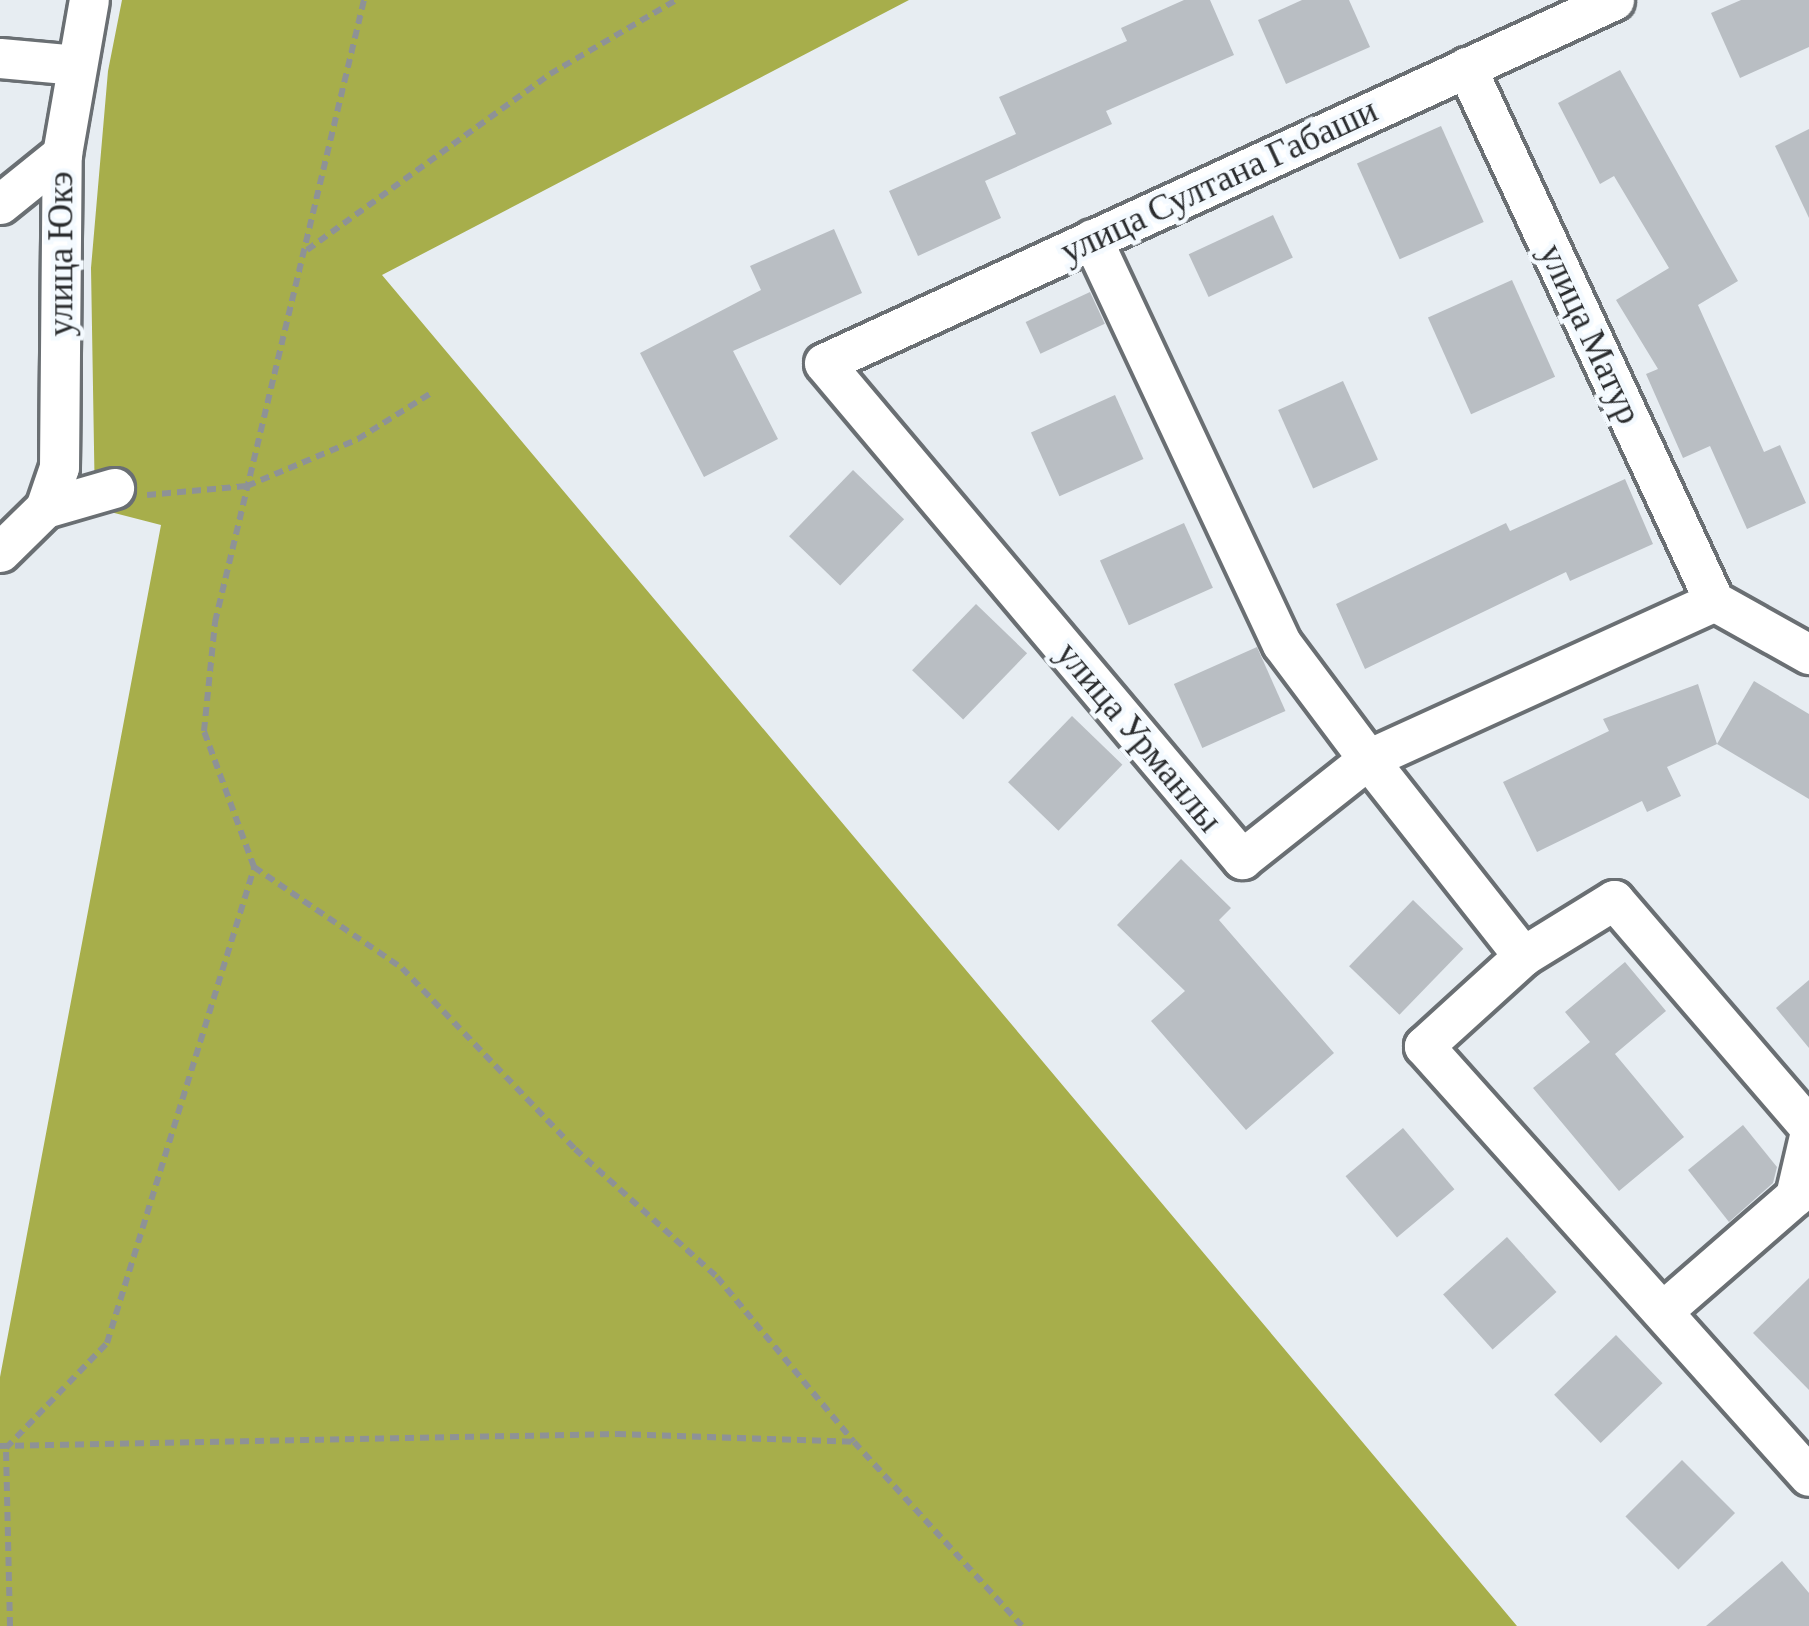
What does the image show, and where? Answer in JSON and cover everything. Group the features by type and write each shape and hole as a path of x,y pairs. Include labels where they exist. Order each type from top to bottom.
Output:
{"street":[{"name":"улица Юкэ","path":"45,508 58,467 62,154 89,0"},
{"name":"улица Султана Габаши","path":"824,363 1614,0"},
{"path":"0,58 77,65"},
{"name":"улица Матур","path":"1466,68 1714,601"},
{"path":"0,204 62,154"},
{"path":"1092,239 1282,644 1523,956"},
{"name":"улица Урманлы","path":"824,363 1242,859 1368,758"},
{"path":"0,552 45,508 114,488"},
{"path":"1368,758 1714,601 1809,654"},
{"path":"1665,1309 1796,1196 1809,1131 1614,900 1523,956 1424,1046 1665,1309 1809,1476"}],"path":[{"path":"364,0 215,622 205,730 254,867 402,968 575,1149 717,1276 854,1442 1022,1626"},
{"path":"304,252 550,74 676,0"},
{"path":"114,488 155,497 247,487 358,439 431,393"},
{"path":"10,1626 3,1447 106,1343 254,867"},
{"path":"3,1447 617,1434 854,1442"}],"green space":[{"path":"122,0 909,0 382,275 1517,1626 0,1626 0,1377 161,525 95,508 91,268 108,71"}],"building":[{"path":"1184,0 1210,0 1234,55 1106,111 1112,124 985,181 1001,218 918,256 889,191 1016,134 999,97 1127,41 1121,28"},
{"path":"1302,0 1349,0 1370,47 1286,84 1258,20"},
{"path":"1741,0 1809,0 1809,47 1740,78 1711,13"},
{"path":"1620,70 1738,281 1698,305 1764,452 1780,445 1806,503 1747,529 1710,446 1683,458 1646,374 1658,369 1616,300 1669,268 1614,176 1600,184 1558,103"},
{"path":"1441,126 1484,222 1400,259 1357,163"},
{"path":"1809,129 1809,218 1775,146"},
{"path":"1273,215 1293,258 1209,297 1189,254"},
{"path":"834,229 862,293 733,351 778,439 704,477 640,353 761,290 750,266"},
{"path":"1512,280 1555,377 1471,414 1428,317"},
{"path":"1090,292 1105,324 1040,354 1026,322"},
{"path":"1343,381 1378,460 1313,488 1278,410"},
{"path":"1115,395 1143,459 1059,496 1031,432"},
{"path":"853,470 904,519 840,586 789,536"},
{"path":"1625,479 1653,544 1570,581 1566,572 1365,669 1336,604 1506,523 1510,531"},
{"path":"1184,523 1213,588 1129,625 1100,560"},
{"path":"976,604 1027,653 963,720 912,670"},
{"path":"1257,647 1285,711 1202,748 1174,684"},
{"path":"1754,681 1809,714 1809,799 1717,744"},
{"path":"1698,684 1717,744 1667,767 1681,796 1647,812 1642,801 1537,852 1503,782 1609,731 1603,719"},
{"path":"1072,716 1122,765 1058,831 1008,782"},
{"path":"1181,859 1231,908 1219,920 1334,1053 1246,1130 1151,1021 1185,991 1117,925"},
{"path":"1413,900 1463,949 1399,1015 1349,966"},
{"path":"1625,962 1666,1011 1615,1054 1684,1137 1619,1191 1533,1088 1590,1042 1565,1012"},
{"path":"1809,980 1809,1048 1776,1008"},
{"path":"1743,1125 1777,1167 1773,1183 1729,1222 1688,1170"},
{"path":"1403,1128 1454,1189 1397,1237 1346,1176"},
{"path":"1507,1237 1557,1292 1493,1350 1443,1295"},
{"path":"1809,1278 1809,1390 1753,1333"},
{"path":"1616,1335 1663,1383 1601,1443 1554,1395"},
{"path":"1682,1460 1735,1513 1678,1570 1625,1517"},
{"path":"1782,1561 1809,1593 1809,1626 1706,1626"}]}
